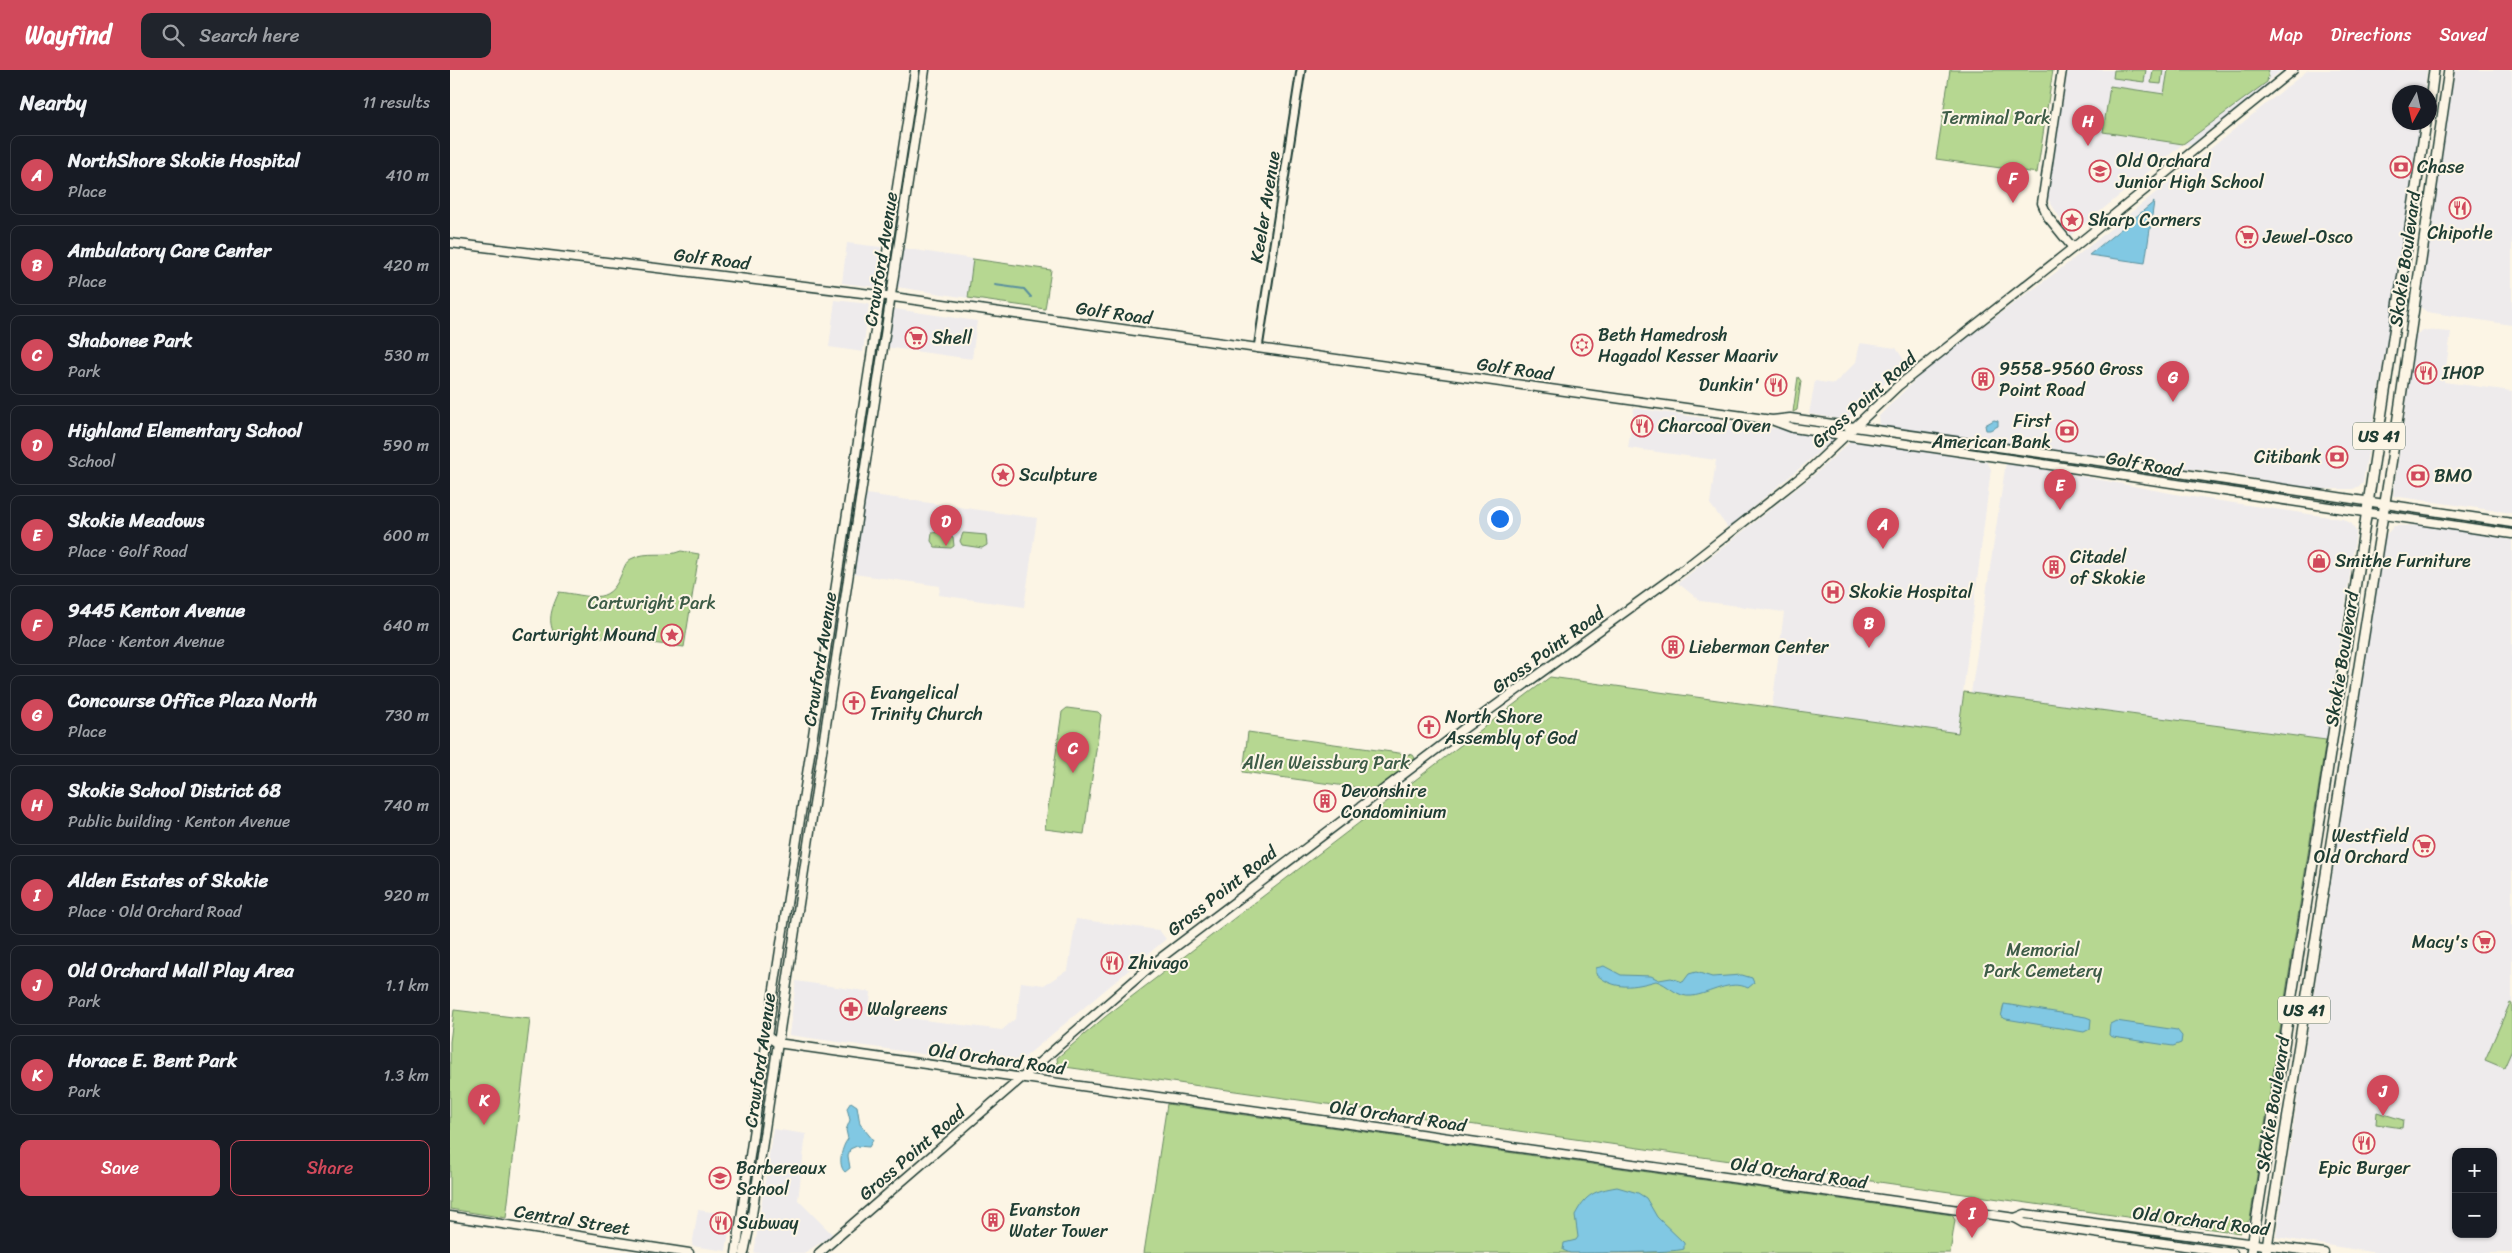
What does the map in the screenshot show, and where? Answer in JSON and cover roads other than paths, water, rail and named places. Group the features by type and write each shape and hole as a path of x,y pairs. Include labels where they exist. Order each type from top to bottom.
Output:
{"main road":[{"name":"Crawford Avenue","path":"736,1253 879,295 915,70"},
{"name":"Crawford Avenue","path":"744,1253 750,1225 925,70"},
{"path":"2062,70 2042,203 2048,217 2073,248"},
{"name":"Gross Point Road","path":"819,1253 1108,1000 1191,933 1462,730 1684,569 1806,472 1847,436 1898,386 2073,248 2293,70"},
{"path":"2432,85 2434,70"},
{"name":"Skokie Boulevard","path":"2267,1249 2385,503 2449,70"},
{"name":"Skokie Boulevard","path":"2251,1253 2425,130"},
{"name":"Golf Road","path":"450,243 879,295 1772,420 1793,428 2512,534"},
{"name":"Golf Road","path":"1772,420 1790,418 2385,503 2512,523"},
{"name":"Old Orchard Road","path":"767,1036 777,1043 2015,1218 2024,1223 2233,1253"},
{"name":"Old Orchard Road","path":"766,1047 777,1043"},
{"name":"Old Orchard Road","path":"2015,1218 2025,1214 2253,1243 2267,1249 2324,1253"},
{"name":"Central Street","path":"450,1216 689,1253"}],"street":[{"name":"Keeler Avenue","path":"1258,348 1301,70"}],"water":[{"path":"2154,202 2145,263 2089,255"},
{"path":"1994,420 1998,421 1998,426 1986,430 1985,425"},
{"path":"1604,966 1621,975 1651,976 1659,980 1671,978 1683,982 1689,974 1696,972 1712,977 1742,975 1752,978 1754,983 1748,988 1734,985 1699,995 1687,996 1677,993 1656,981 1632,986 1610,983 1596,974 1596,968"},
{"path":"2004,1004 2086,1017 2091,1019 2090,1029 2084,1032 2006,1019 2001,1017"},
{"path":"2116,1021 2177,1030 2182,1036 2181,1043 2173,1046 2113,1037 2109,1035 2110,1024"},
{"path":"851,1102 857,1106 860,1124 873,1140 869,1147 857,1146 850,1149 848,1156 850,1168 845,1172 841,1165 841,1156 848,1139 846,1130 850,1120 847,1108"},
{"path":"1617,1187 1638,1193 1646,1198 1657,1217 1684,1243 1684,1249 1594,1253 1570,1253 1563,1250 1564,1243 1576,1240 1578,1237 1575,1215 1583,1202 1597,1192"}],"waterway":[{"path":"995,285 1024,289 1031,297"}],"place":[{"name":"Skokie School District 68","path":"2088,146"},
{"name":"Chase","path":"2401,167"},
{"name":"Old Orchard Junior High School","path":"2100,171"},
{"name":"9445 Kenton Avenue","path":"2013,203"},
{"name":"Chipotle","path":"2460,208"},
{"name":"Sharp Corners","path":"2072,220"},
{"name":"Jewel-Osco","path":"2247,237"},
{"name":"Shell","path":"916,338"},
{"name":"Beth Hamedrosh Hagadol Kesser Maariv","path":"1582,345"},
{"name":"IHOP","path":"2426,373"},
{"name":"9558-9560 Gross Point Road","path":"1983,379"},
{"name":"Dunkin'","path":"1776,385"},
{"name":"Concourse Office Plaza North","path":"2173,402"},
{"name":"Charcoal Oven","path":"1642,426"},
{"name":"First American Bank","path":"2067,431"},
{"name":"Citibank","path":"2337,457"},
{"name":"Sculpture","path":"1003,475"},
{"name":"BMO","path":"2418,476"},
{"name":"Skokie Meadows","path":"2060,510"},
{"name":"Highland Elementary School","path":"946,546"},
{"name":"NorthShore Skokie Hospital","path":"1883,549"},
{"name":"Smithe Furniture","path":"2319,561"},
{"name":"Citadel of Skokie","path":"2054,567"},
{"name":"Skokie Hospital","path":"1833,592"},
{"name":"Cartwright Mound","path":"672,635"},
{"name":"Lieberman Center","path":"1673,647"},
{"name":"Ambulatory Care Center","path":"1869,648"},
{"name":"Evangelical Trinity Church","path":"854,703"},
{"name":"North Shore Assembly of God","path":"1429,727"},
{"name":"Shabonee Park","path":"1073,773"},
{"name":"Devonshire Condominium","path":"1325,801"},
{"name":"Westfield Old Orchard","path":"2424,846"},
{"name":"Macy's","path":"2484,942"},
{"name":"Zhivago","path":"1112,963"},
{"name":"Walgreens","path":"851,1009"},
{"name":"Old Orchard Mall Play Area","path":"2383,1116"},
{"name":"Horace E. Bent Park","path":"484,1125"},
{"name":"Epic Burger","path":"2364,1143"},
{"name":"Barbereaux School","path":"720,1178"},
{"name":"Evanston Water Tower","path":"993,1220"},
{"name":"Subway","path":"721,1223"},
{"name":"Alden Estates of Skokie","path":"1972,1238"}],"park label":[{"name":"Terminal Park","path":"1996,118"},
{"name":"Cartwright Park","path":"652,603"},
{"name":"Allen Weissburg Park","path":"1326,763"},
{"name":"Memorial Park Cemetery","path":"2043,960"}]}
